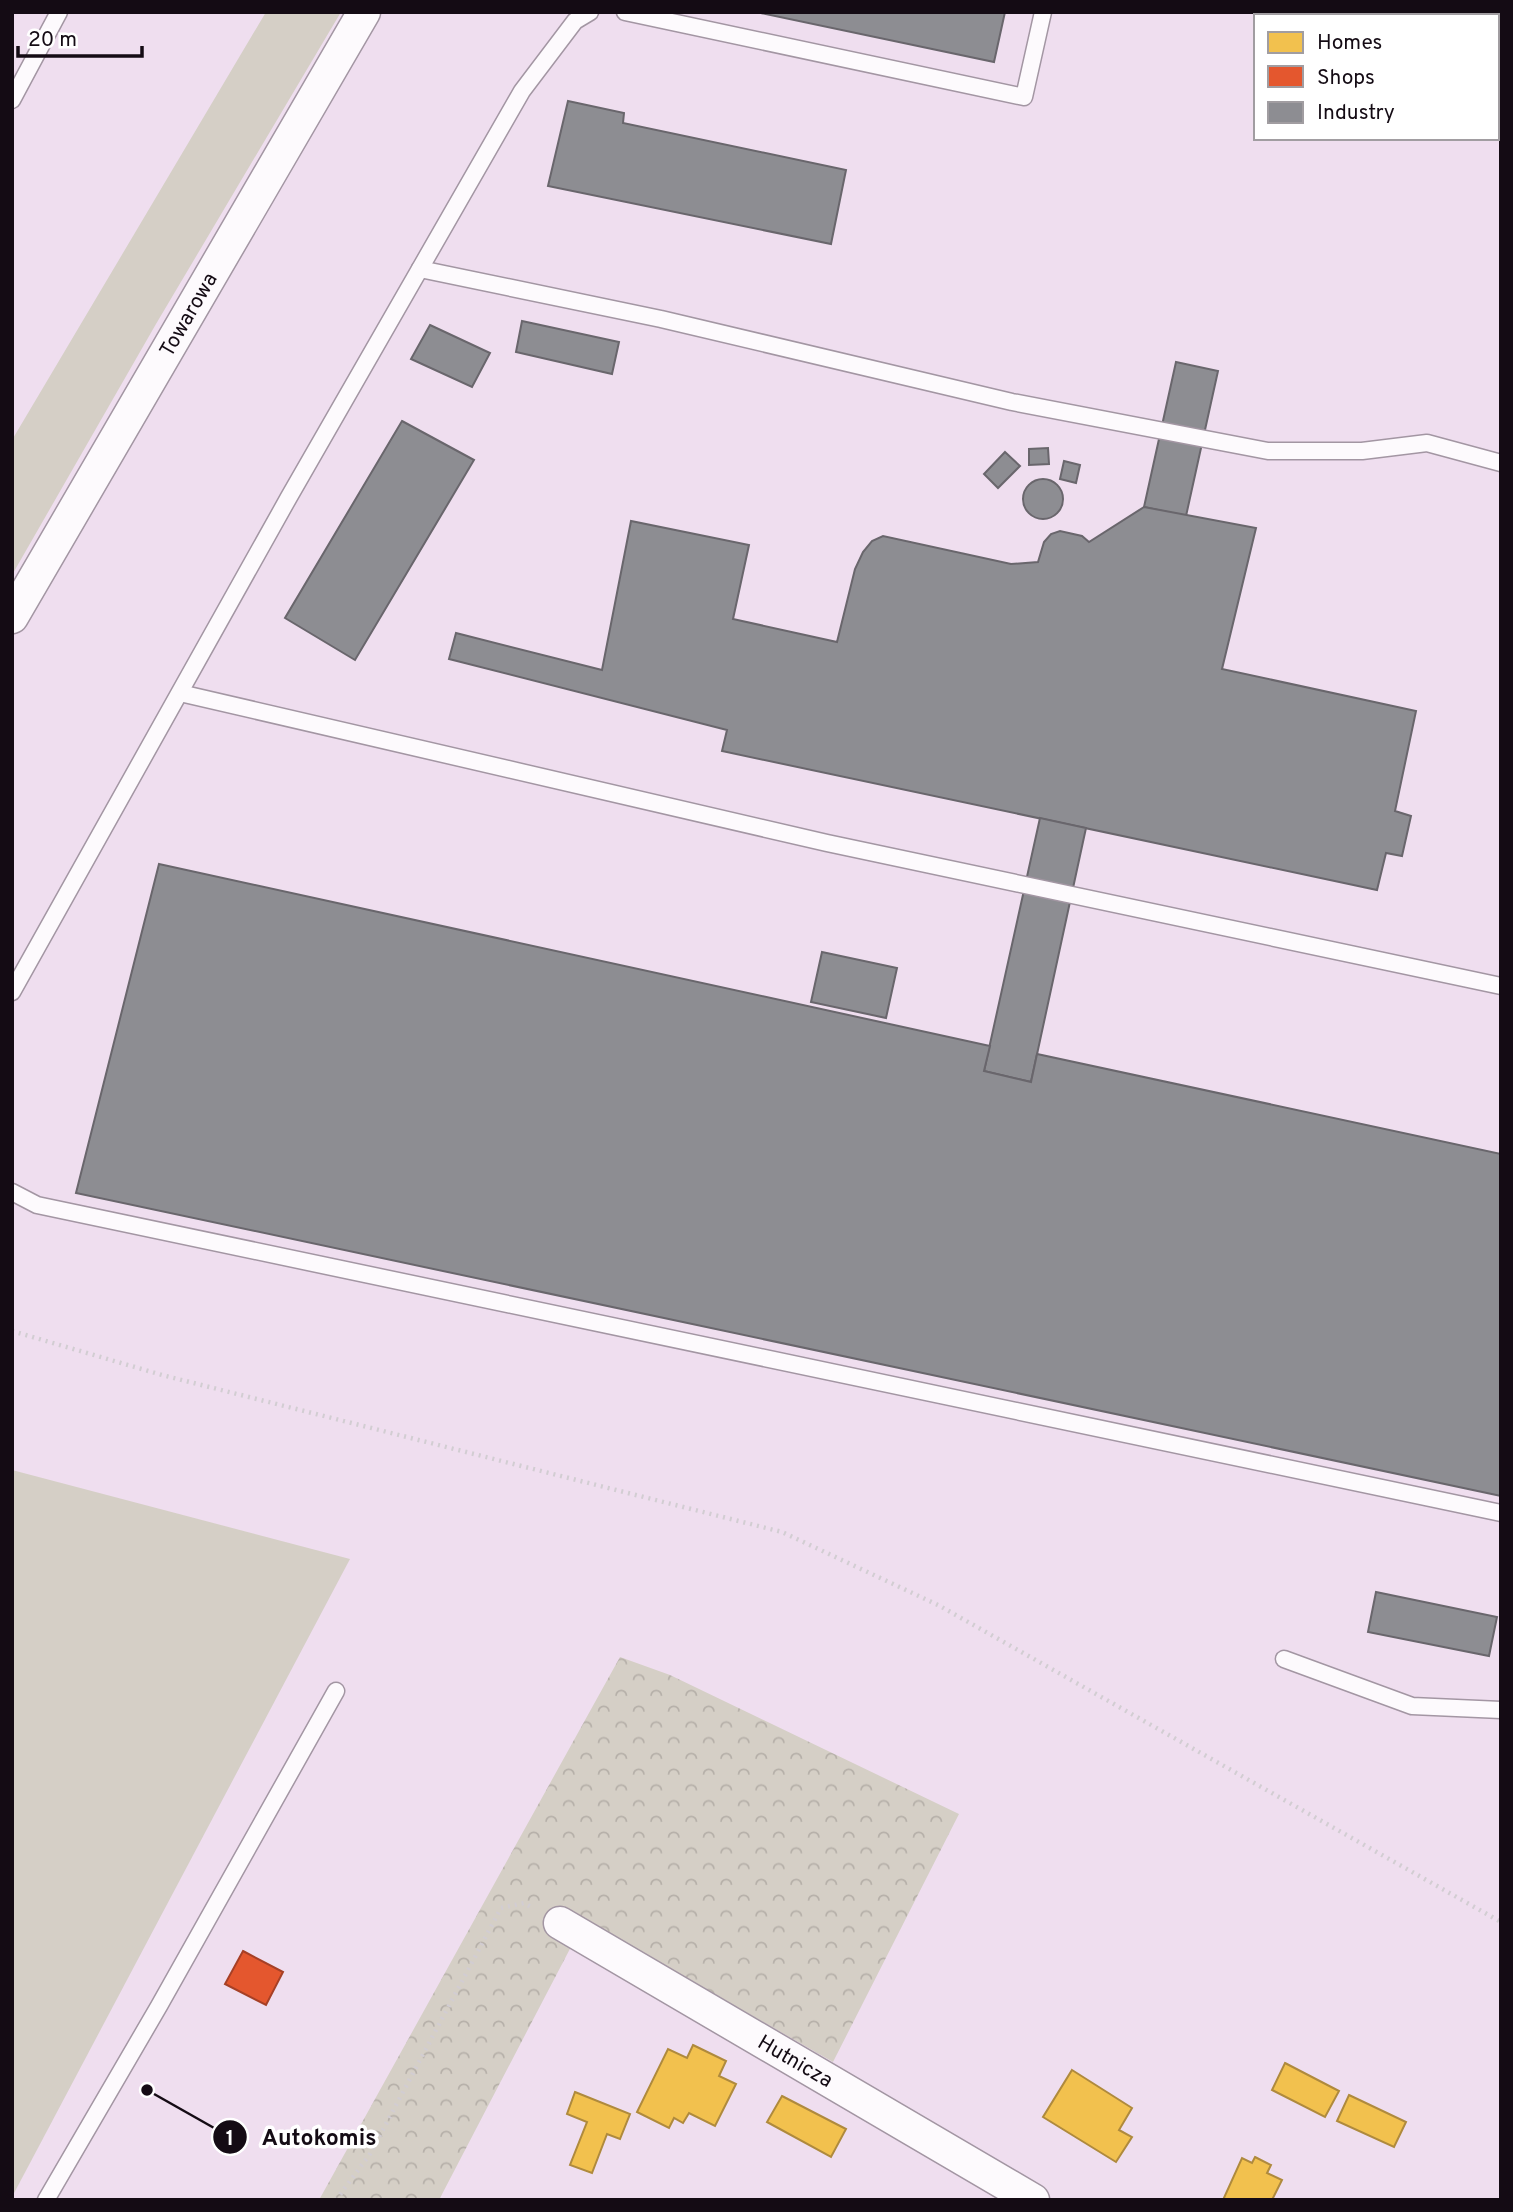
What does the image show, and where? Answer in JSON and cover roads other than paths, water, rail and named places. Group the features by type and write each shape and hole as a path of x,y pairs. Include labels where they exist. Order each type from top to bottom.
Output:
{"street":[{"name":"Towarowa","path":"12,617 364,12"},
{"name":"Hutnicza","path":"560,1923 1033,2200"}],"lane":[{"path":"12,100 59,12"},
{"path":"12,992 522,91 575,21 590,12"},
{"path":"625,12 1024,97 1043,12"},
{"path":"420,269 661,319 1012,401 1268,451 1362,451 1427,443 1501,463"},
{"path":"180,693 827,843 1501,986"},
{"path":"12,1192 37,1205 50,1208 1501,1513"},
{"path":"1284,1659 1412,1706 1501,1710"},
{"path":"46,2200 159,2006 336,1691"}],"place":[{"name":"Autokomis","path":"147,2090"}]}
